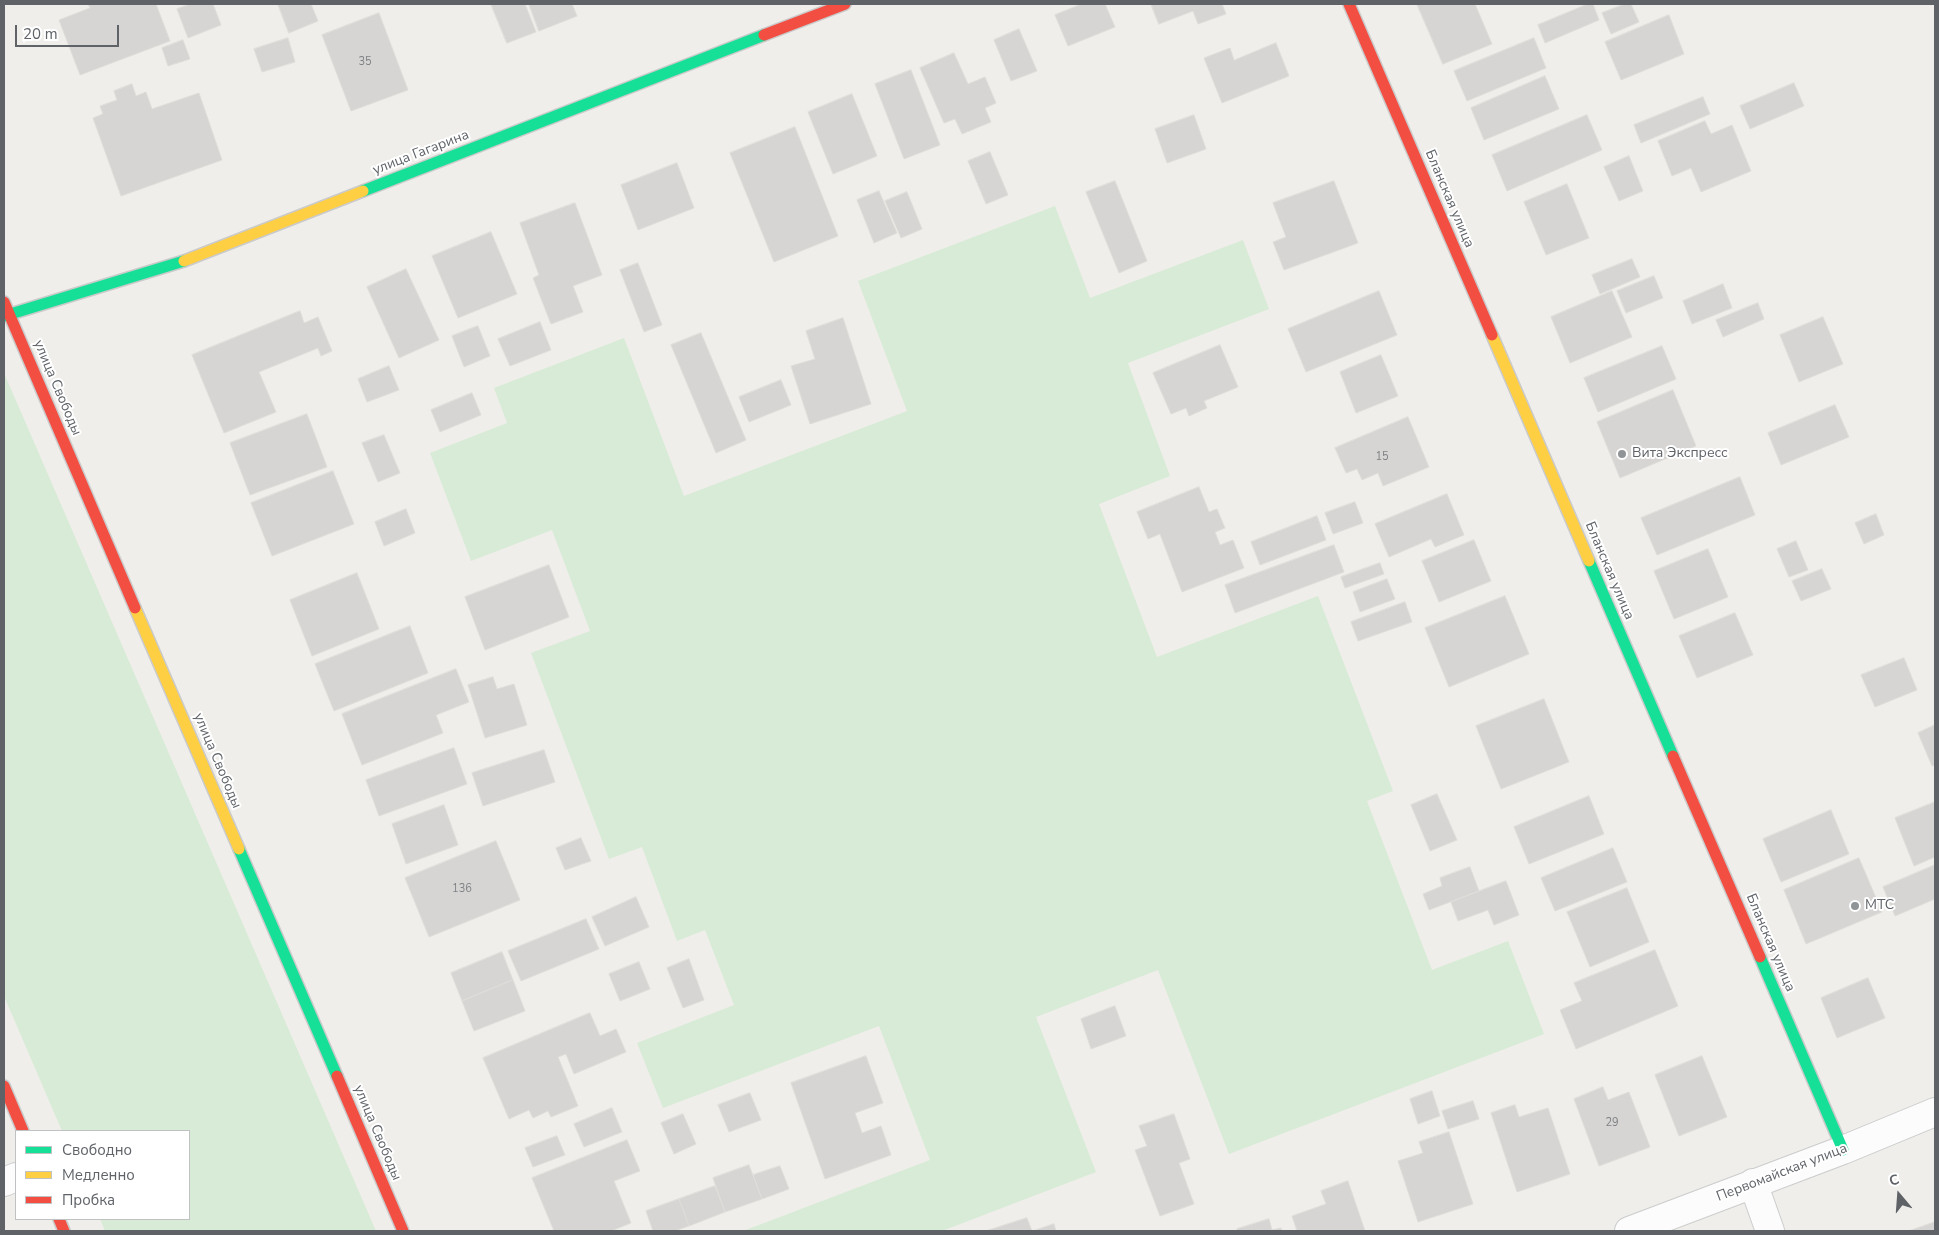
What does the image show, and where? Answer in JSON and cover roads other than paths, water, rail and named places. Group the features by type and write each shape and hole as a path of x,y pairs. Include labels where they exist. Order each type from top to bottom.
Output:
{"street":[{"name":"улица Гагарина","path":"6,316 178,264 845,4"},
{"name":"Бланская улица","path":"1348,4 1843,1150"},
{"name":"улица Свободы","path":"4,302 6,316 404,1231"},
{"path":"4,1086 22,1130"},
{"name":"Первомайская улица","path":"1629,1231 1843,1150 1935,1112"},
{"path":"1753,1183 1770,1231"}],"place":[{"name":"Вита Экспресс","path":"1622,454"},
{"name":"МТС","path":"1855,906"}]}
